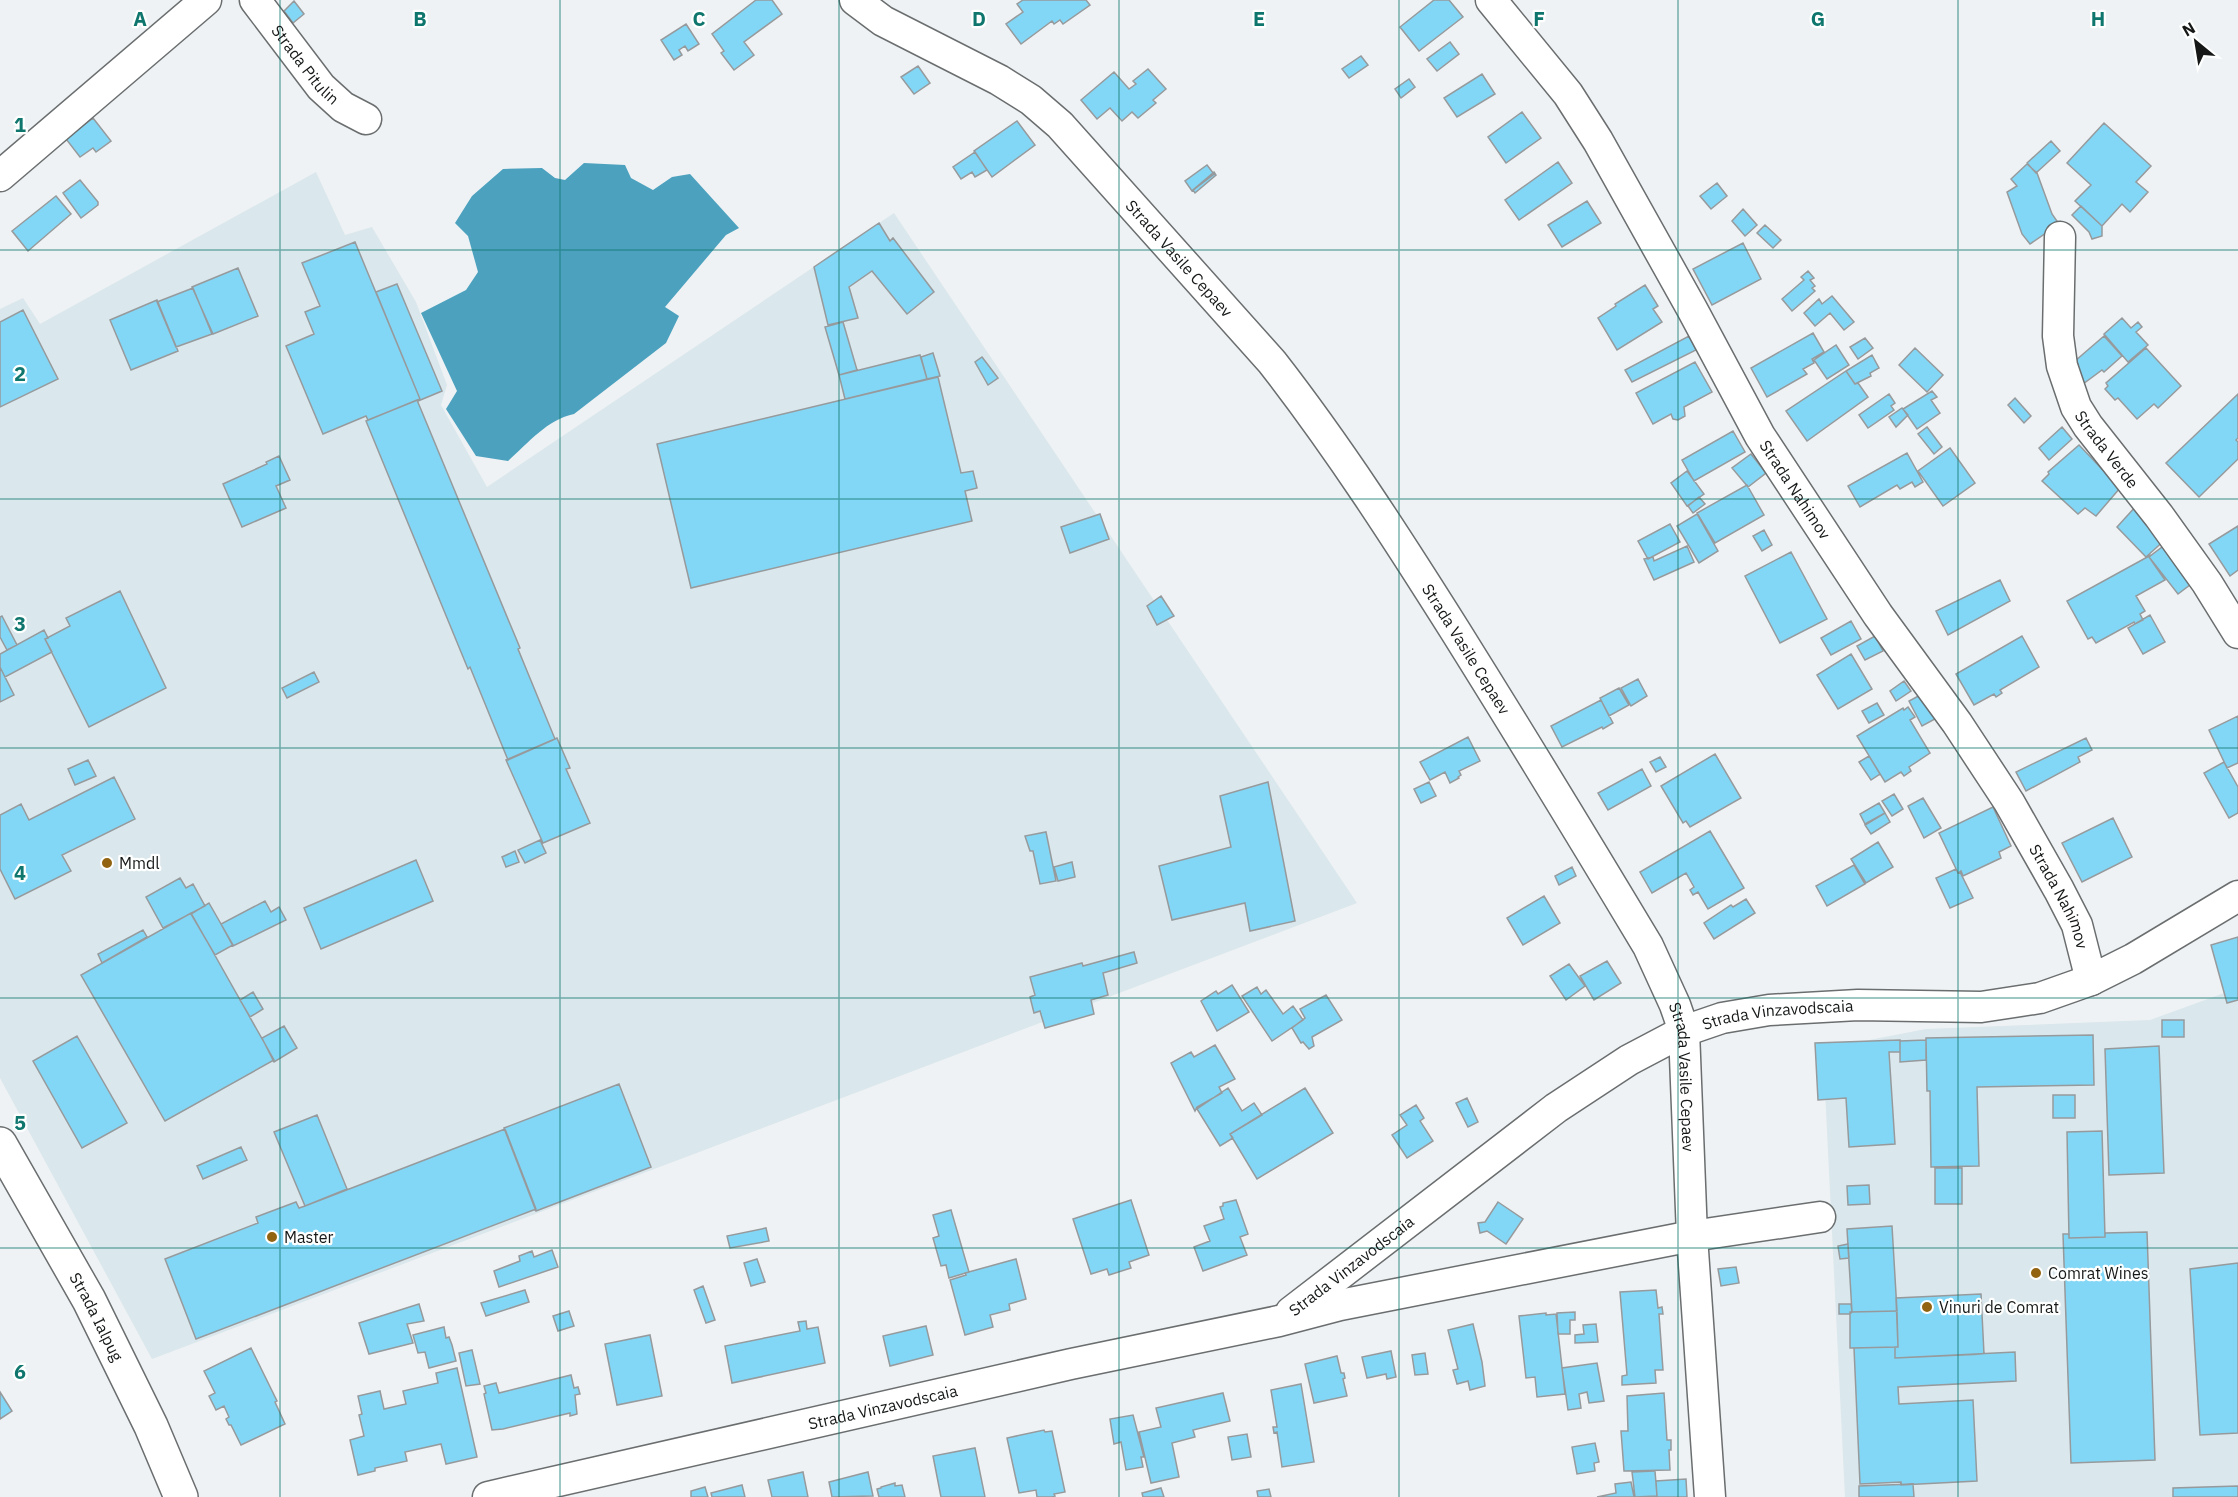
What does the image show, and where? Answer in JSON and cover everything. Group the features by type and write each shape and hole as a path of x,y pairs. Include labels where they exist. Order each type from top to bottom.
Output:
{"street":[{"path":"0,176 206,0"},
{"name":"Strada Pitulin","path":"255,0 321,87 343,107 366,119"},
{"name":"Strada Vasile Cepaev","path":"855,0 883,21 999,80 1031,100 1060,125 1272,362 1300,397 1363,488 1499,701 1648,946 1675,1005 1684,1031 1692,1236 1710,1497"},
{"name":"Strada Nahimov","path":"1491,0 1568,94 1598,141 1760,436 1878,615 1957,723 2009,802 2060,890 2077,925 2091,980"},
{"name":"Strada Verde","path":"2060,237 2058,336 2062,366 2076,407 2088,426 2166,525 2207,583 2238,633"},
{"name":"Strada Vinzavodscaia","path":"1279,1321 1556,1108 1629,1060 1684,1031 1722,1018 1769,1010 1858,1005 1981,1007 2040,998 2091,980 2165,942 2238,896"},
{"name":"Strada Ialpug","path":"0,1144 89,1300 151,1426 181,1497"},
{"name":"Strada Vinzavodscaia","path":"488,1497 1071,1364 1279,1321 1340,1305 1692,1236 1820,1217"}],"shaded area":[{"path":"316,172 345,235 372,227 416,302 447,385 441,405 487,487 894,213 1357,903 152,1359 0,1078 0,309 23,298 40,324"},
{"name":"Comrat Wines","path":"2238,988 2238,1497 1845,1497 1823,1049 1926,1029 2150,1020"}],"water":[{"path":"584,163 625,165 631,178 653,190 672,177 690,174 739,228 726,235 665,307 679,316 666,343 574,414 547,426 508,461 476,456 446,409 457,391 421,313 466,290 478,272 468,236 455,223 472,196 503,169 542,168 555,178 565,180"}],"building":[{"path":"756,0 772,0 782,14 744,42 754,55 734,70 721,53 724,51 712,34"},
{"path":"1023,0 1086,0 1090,5 1063,24 1060,20 1054,24 1052,21 1021,44 1006,24 1023,12 1017,4"},
{"path":"1434,0 1449,0 1463,17 1419,51 1400,27"},
{"path":"294,1 304,14 293,23 284,11"},
{"path":"686,24 699,44 688,51 685,46 679,50 682,55 674,60 661,40"},
{"path":"1450,42 1459,54 1437,71 1427,59"},
{"path":"1361,56 1368,65 1349,78 1342,69"},
{"path":"918,66 930,83 914,94 901,77"},
{"path":"1148,69 1166,89 1153,100 1156,103 1138,118 1132,112 1122,121 1110,108 1097,119 1081,100 1114,72 1129,89 1136,84 1133,81"},
{"path":"1482,74 1495,94 1457,117 1444,98"},
{"path":"1409,79 1415,87 1401,98 1395,89"},
{"path":"1522,112 1541,138 1506,163 1488,137"},
{"path":"93,118 111,141 96,152 93,148 80,157 66,139"},
{"path":"1017,121 1035,145 992,177 974,151"},
{"path":"2104,123 2151,166 2136,182 2148,192 2130,212 2122,204 2102,226 2075,201 2091,185 2067,163"},
{"path":"2051,141 2060,151 2036,173 2027,163"},
{"path":"975,152 987,170 975,177 972,172 961,179 953,167"},
{"path":"1558,162 1572,183 1519,220 1505,200"},
{"path":"2027,164 2037,173 2052,214 2059,224 2030,244 2022,234 2007,192 2017,186 2011,179"},
{"path":"1207,165 1214,174 1192,191 1185,181"},
{"path":"1214,172 1216,175 1195,193 1193,190"},
{"path":"80,180 98,202 98,205 81,218 63,193"},
{"path":"1717,183 1727,196 1711,209 1700,196"},
{"path":"56,196 71,214 28,251 12,231"},
{"path":"1587,201 1601,223 1562,247 1548,225"},
{"path":"2081,206 2102,226 2102,236 2092,239 2089,232 2072,215"},
{"path":"1743,209 1757,225 1745,236 1732,221"},
{"path":"879,223 890,241 893,238 934,292 907,314 872,271 849,287 858,318 828,325 814,267"},
{"path":"1765,225 1781,240 1773,248 1757,233"},
{"path":"355,242 420,399 368,420 366,416 323,434 286,346 314,334 305,312 320,306 302,263"},
{"path":"1743,243 1761,279 1712,305 1693,269"},
{"path":"238,268 258,316 213,334 192,287"},
{"path":"1808,271 1814,278 1810,280 1815,286 1812,288 1815,291 1792,311 1782,299 1804,280 1801,277"},
{"path":"397,284 442,391 418,401 420,399 376,292"},
{"path":"1645,285 1658,306 1653,309 1662,322 1617,350 1598,318"},
{"path":"193,288 212,334 176,347 157,302"},
{"path":"1832,296 1854,322 1844,330 1830,313 1815,326 1804,313 1819,299 1822,304"},
{"path":"157,300 178,351 131,370 110,320"},
{"path":"23,310 58,379 0,407 0,322"},
{"path":"2122,318 2131,328 2138,322 2142,327 2136,332 2148,345 2128,362 2104,334"},
{"path":"843,322 857,370 839,375 825,327"},
{"path":"1813,333 1824,352 1812,359 1814,363 1803,369 1807,374 1767,397 1751,368"},
{"path":"1689,336 1696,350 1632,382 1625,370"},
{"path":"2104,336 2122,356 2104,372 2102,370 2083,384 2071,369 2078,364 2075,361"},
{"path":"1865,338 1873,348 1858,359 1850,347"},
{"path":"1836,345 1849,365 1827,379 1814,360"},
{"path":"1915,348 1943,375 1927,392 1899,365"},
{"path":"2146,348 2181,386 2158,408 2154,404 2137,419 2118,398 2115,400 2105,389 2108,386 2106,383"},
{"path":"933,353 940,376 927,379 921,357"},
{"path":"920,355 927,379 845,399 839,375"},
{"path":"1872,355 1879,368 1870,373 1871,376 1855,384 1846,371"},
{"path":"982,357 998,378 988,385 975,362"},
{"path":"1695,362 1712,392 1684,407 1685,416 1678,420 1673,419 1671,414 1653,424 1636,393"},
{"path":"1846,371 1868,397 1807,441 1786,411"},
{"path":"938,377 961,473 973,471 977,488 965,491 972,521 691,588 657,444"},
{"path":"1932,391 1937,397 1931,400 1940,413 1917,429 1903,409"},
{"path":"1889,394 1895,403 1891,406 1894,410 1868,428 1859,415"},
{"path":"2238,394 2238,438 2236,440 2238,459 2199,497 2166,463"},
{"path":"2015,398 2031,416 2024,423 2008,405"},
{"path":"417,400 520,648 518,649 555,739 508,760 366,421"},
{"path":"1902,408 1908,415 1896,427 1889,417"},
{"path":"1927,427 1942,447 1934,454 1918,434"},
{"path":"2062,427 2072,439 2049,460 2039,448"},
{"path":"1733,431 1745,452 1694,481 1682,460"},
{"path":"2079,445 2120,488 2096,516 2085,508 2078,514 2042,481 2049,474 2048,472"},
{"path":"1950,448 1975,483 1943,506 1918,471"},
{"path":"1907,453 1923,482 1915,487 1912,482 1900,489 1897,485 1860,507 1848,486"},
{"path":"1751,454 1766,473 1748,487 1732,468"},
{"path":"279,456 290,480 276,486 286,508 242,527 223,484"},
{"path":"1687,471 1704,494 1687,506 1671,483"},
{"path":"1747,485 1764,515 1715,543 1697,513"},
{"path":"1699,497 1705,504 1693,513 1688,506"},
{"path":"2137,505 2167,538 2146,557 2117,527"},
{"path":"1100,514 1109,539 1070,553 1061,527"},
{"path":"1697,514 1718,551 1699,563 1677,526"},
{"path":"1670,524 1680,542 1648,559 1638,541"},
{"path":"2238,526 2238,570 2230,576 2209,544"},
{"path":"1764,530 1772,545 1762,551 1753,536"},
{"path":"2166,544 2195,581 2178,594 2149,557"},
{"path":"1687,546 1694,562 1654,580 1644,559 1653,557 1654,561"},
{"path":"1791,552 1827,619 1780,643 1745,576"},
{"path":"2151,555 2149,557 2165,580 2136,596 2145,611 2140,614 2143,620 2135,624 2134,622 2096,643 2092,637 2088,639 2067,601"},
{"path":"2000,580 2010,601 1948,635 1936,611"},
{"path":"120,591 166,688 89,727 45,639 70,626 66,618"},
{"path":"1161,596 1174,616 1157,625 1147,606"},
{"path":"2150,615 2165,642 2143,654 2128,628"},
{"path":"2,616 17,645 7,650 0,637 0,617"},
{"path":"1851,621 1861,639 1831,655 1821,638"},
{"path":"44,630 48,638 45,639 52,652 5,677 0,667 0,654"},
{"path":"1875,636 1883,651 1865,660 1857,646"},
{"path":"2022,636 2039,667 2000,690 2002,693 1996,697 1994,694 1974,705 1956,674"},
{"path":"1851,654 1872,689 1838,709 1817,675"},
{"path":"0,667 14,695 0,702"},
{"path":"314,672 319,682 287,698 282,688"},
{"path":"1638,679 1647,696 1631,706 1621,688"},
{"path":"1904,681 1911,691 1896,701 1890,691"},
{"path":"1619,688 1629,705 1609,716 1600,698"},
{"path":"1922,694 1935,719 1922,726 1909,701"},
{"path":"1601,700 1613,723 1562,747 1551,726"},
{"path":"1877,703 1884,715 1869,723 1862,711"},
{"path":"1908,707 1915,717 1910,720 1930,753 1909,767 1911,771 1904,776 1901,772 1885,782 1857,736"},
{"path":"2238,716 2238,763 2227,768 2209,730"},
{"path":"1468,737 1480,761 1459,771 1461,775 1459,778 1450,783 1445,772 1430,780 1420,762"},
{"path":"557,738 570,768 566,769 590,823 543,843 506,760"},
{"path":"2086,738 2092,750 2078,757 2080,762 2026,791 2016,772"},
{"path":"1715,754 1741,798 1690,827 1686,821 1683,823 1661,786"},
{"path":"1869,756 1880,774 1871,780 1859,762"},
{"path":"1660,757 1666,767 1656,772 1650,762"},
{"path":"88,760 96,776 75,785 68,769"},
{"path":"2224,762 2238,787 2238,813 2229,818 2204,773"},
{"path":"1642,769 1651,786 1608,810 1598,793"},
{"path":"114,777 135,819 62,855 71,871 15,899 0,869 0,815 21,804 29,820"},
{"path":"1268,782 1295,921 1250,931 1245,903 1172,920 1159,866 1231,847 1220,796"},
{"path":"1429,782 1436,796 1421,803 1414,789"},
{"path":"1894,794 1903,809 1892,816 1882,801"},
{"path":"1923,798 1941,828 1924,838 1908,806"},
{"path":"1879,803 1885,813 1865,824 1860,814"},
{"path":"1993,807 2011,846 1999,852 2001,858 1963,876 1961,871 1958,873 1939,833"},
{"path":"1885,813 1890,822 1871,834 1865,825"},
{"path":"2113,818 2132,857 2082,882 2062,843"},
{"path":"1710,831 1744,888 1708,909 1698,892 1693,895 1690,890 1694,887 1686,873 1652,893 1640,872"},
{"path":"1046,832 1056,881 1040,884 1033,851 1030,851 1025,836"},
{"path":"540,840 546,853 525,863 518,850"},
{"path":"1878,842 1893,867 1866,883 1851,859"},
{"path":"515,851 519,862 506,867 502,857"},
{"path":"416,860 433,901 321,949 304,908"},
{"path":"1072,862 1075,877 1058,881 1054,867"},
{"path":"1854,865 1865,884 1827,906 1816,886"},
{"path":"1572,867 1576,876 1559,885 1555,876"},
{"path":"1956,869 1958,873 1960,872 1973,898 1950,908 1936,878"},
{"path":"180,878 186,888 193,884 205,906 163,928 146,897"},
{"path":"1544,896 1560,923 1523,945 1507,918"},
{"path":"1746,899 1755,913 1714,939 1704,923 1731,905 1733,907"},
{"path":"265,901 271,912 279,907 286,920 233,946 221,924"},
{"path":"209,903 233,945 215,955 191,914"},
{"path":"191,913 274,1060 165,1121 81,975"},
{"path":"143,930 147,937 102,963 98,954"},
{"path":"2238,937 2238,1000 2227,1003 2211,945"},
{"path":"1134,952 1137,963 1103,973 1108,995 1091,1000 1094,1014 1045,1028 1040,1011 1034,1013 1030,997 1035,995 1030,977"},
{"path":"1607,961 1621,983 1594,1000 1580,976"},
{"path":"1569,964 1585,986 1566,1000 1550,976"},
{"path":"1232,985 1249,1012 1217,1031 1201,1001 1216,991 1218,994"},
{"path":"1257,987 1261,994 1266,990 1283,1014 1293,1006 1303,1020 1272,1041 1242,996"},
{"path":"253,992 263,1009 250,1017 240,1000"},
{"path":"1326,995 1342,1020 1312,1037 1314,1046 1309,1049 1303,1042 1301,1043 1292,1028 1305,1018 1300,1009"},
{"path":"2162,1020 2184,1020 2184,1037 2162,1037"},
{"path":"284,1026 297,1048 274,1062 262,1038"},
{"path":"2093,1035 2094,1085 1977,1087 1979,1166 1931,1167 1930,1091 1927,1091 1926,1038"},
{"path":"77,1036 127,1123 82,1148 33,1061"},
{"path":"1900,1040 1900,1052 1889,1052 1895,1144 1849,1147 1846,1098 1818,1100 1815,1043"},
{"path":"1926,1040 1926,1060 1900,1062 1900,1041"},
{"path":"1215,1045 1235,1079 1219,1087 1222,1093 1197,1107 1195,1111 1171,1063 1191,1052 1194,1057"},
{"path":"2159,1046 2164,1173 2109,1175 2105,1049"},
{"path":"619,1084 651,1167 536,1211 504,1128"},
{"path":"1228,1088 1242,1111 1254,1103 1262,1115 1230,1134 1233,1138 1220,1146 1197,1109"},
{"path":"1305,1088 1333,1133 1257,1179 1230,1134"},
{"path":"2053,1095 2075,1095 2075,1118 2053,1118"},
{"path":"1467,1098 1478,1122 1468,1127 1456,1103"},
{"path":"1416,1105 1424,1118 1420,1121 1433,1141 1407,1158 1392,1135 1407,1125 1400,1115"},
{"path":"317,1115 347,1189 305,1206 274,1132"},
{"path":"505,1129 536,1209 196,1339 165,1259 258,1223 256,1217 296,1202 299,1208 305,1206"},
{"path":"2102,1131 2105,1237 2069,1238 2067,1132"},
{"path":"241,1147 247,1160 203,1179 197,1166"},
{"path":"1935,1168 1962,1168 1962,1204 1935,1204"},
{"path":"1869,1185 1870,1204 1848,1205 1847,1186"},
{"path":"1131,1200 1149,1255 1129,1262 1131,1268 1109,1275 1107,1269 1091,1274 1073,1219"},
{"path":"1236,1200 1248,1234 1240,1237 1247,1255 1203,1271 1194,1247 1210,1241 1204,1226 1224,1219 1220,1207 1223,1203"},
{"path":"1498,1202 1523,1219 1506,1244 1487,1231 1480,1233 1478,1223 1485,1222"},
{"path":"951,1210 969,1272 949,1278 946,1265 941,1266 933,1238 939,1236 933,1215"},
{"path":"1892,1226 1897,1311 1852,1312 1847,1229"},
{"path":"766,1228 769,1241 730,1248 727,1236"},
{"path":"2147,1232 2155,1460 2071,1463 2063,1234 2069,1234 2069,1238 2105,1237 2105,1233"},
{"path":"1848,1244 1849,1258 1840,1259 1838,1246"},
{"path":"552,1250 558,1267 499,1287 494,1271 520,1261 519,1256 532,1251 534,1257"},
{"path":"757,1259 765,1282 751,1286 744,1263"},
{"path":"1016,1259 1026,1299 1009,1304 1010,1310 990,1315 993,1327 965,1335 950,1280 966,1275 965,1273"},
{"path":"2238,1263 2238,1433 2200,1435 2190,1269"},
{"path":"1736,1267 1739,1283 1721,1286 1718,1269"},
{"path":"703,1286 715,1320 706,1323 694,1290"},
{"path":"525,1290 529,1302 486,1316 481,1303"},
{"path":"1656,1290 1658,1308 1662,1307 1663,1314 1659,1314 1663,1370 1655,1370 1656,1383 1622,1385 1622,1376 1627,1375 1620,1292"},
{"path":"1981,1294 1984,1354 1895,1358 1895,1347 1898,1347 1896,1298"},
{"path":"419,1304 424,1321 407,1324 413,1343 369,1354 359,1323"},
{"path":"1839,1304 1851,1304 1852,1312 1839,1314"},
{"path":"569,1311 574,1326 558,1331 553,1316"},
{"path":"1897,1311 1898,1347 1850,1348 1850,1312"},
{"path":"1575,1312 1575,1320 1570,1320 1570,1334 1558,1334 1557,1313"},
{"path":"1546,1313 1546,1315 1556,1314 1565,1394 1537,1397 1535,1377 1526,1378 1519,1316"},
{"path":"806,1321 807,1329 818,1327 825,1363 732,1383 725,1346 800,1331 798,1322"},
{"path":"1473,1324 1485,1386 1470,1390 1468,1381 1457,1384 1453,1370 1458,1369 1448,1330"},
{"path":"1596,1324 1598,1342 1575,1343 1575,1335 1584,1334 1583,1325"},
{"path":"926,1326 933,1355 890,1366 883,1336"},
{"path":"444,1327 456,1361 429,1368 425,1352 418,1353 413,1335"},
{"path":"650,1335 662,1396 617,1405 605,1344"},
{"path":"1895,1347 1895,1358 2015,1352 2016,1381 1898,1387 1899,1404 1973,1400 1977,1481 1901,1485 1901,1482 1860,1484 1854,1348"},
{"path":"251,1348 277,1401 275,1402 285,1424 241,1445 226,1419 229,1417 224,1406 216,1410 209,1396 215,1393 204,1371"},
{"path":"472,1350 480,1384 466,1386 459,1353"},
{"path":"1391,1351 1396,1377 1387,1379 1386,1374 1367,1378 1362,1357"},
{"path":"1425,1353 1428,1374 1415,1375 1412,1355"},
{"path":"1337,1356 1341,1373 1344,1373 1347,1396 1314,1403 1305,1364"},
{"path":"1597,1363 1604,1401 1589,1403 1587,1392 1579,1394 1581,1408 1568,1410 1562,1368"},
{"path":"457,1368 477,1457 446,1464 441,1444 405,1452 407,1461 375,1468 375,1471 358,1475 350,1440 364,1436 359,1415 362,1414 358,1396 380,1391 384,1409 406,1404 403,1391 438,1383 436,1373"},
{"path":"571,1375 574,1388 578,1387 580,1394 575,1395 577,1414 570,1416 570,1413 492,1430 484,1386 496,1383 499,1393"},
{"path":"1301,1384 1314,1462 1282,1467 1277,1432 1274,1433 1273,1427 1277,1427 1271,1390"},
{"path":"0,1392 12,1411 0,1419"},
{"path":"1223,1393 1230,1421 1193,1430 1195,1437 1172,1443 1179,1477 1151,1483 1139,1432 1161,1427 1156,1408"},
{"path":"1664,1393 1667,1440 1671,1440 1670,1470 1624,1471 1621,1431 1628,1431 1627,1396"},
{"path":"1133,1415 1144,1457 1141,1457 1143,1467 1126,1470 1121,1442 1114,1444 1110,1419"},
{"path":"1044,1430 1045,1432 1052,1431 1065,1492 1054,1494 1055,1496 1052,1497 1037,1497 1036,1490 1019,1493 1007,1438"},
{"path":"1247,1434 1251,1457 1232,1460 1228,1437"},
{"path":"1595,1443 1599,1462 1594,1463 1595,1471 1577,1474 1572,1447"},
{"path":"975,1448 985,1497 941,1497 933,1456"},
{"path":"1655,1471 1657,1496 1635,1497 1632,1472"},
{"path":"803,1472 808,1497 772,1497 768,1480"},
{"path":"868,1472 873,1496 832,1497 829,1482"},
{"path":"1686,1479 1687,1497 1657,1497 1656,1481"},
{"path":"1631,1482 1634,1497 1597,1497 1616,1493 1615,1484"},
{"path":"895,1483 895,1486 902,1485 905,1497 879,1497 877,1489"},
{"path":"1913,1484 1914,1497 1859,1497 1859,1486"},
{"path":"742,1485 745,1497 712,1497 711,1493"},
{"path":"2238,1486 2238,1497 2173,1497 2173,1488"},
{"path":"705,1487 708,1497 691,1497 691,1491"},
{"path":"1161,1488 1164,1497 1143,1497 1142,1493"},
{"path":"1269,1489 1271,1497 1258,1497 1257,1491"}],"place":[{"name":"Mmdl","path":"107,863"},
{"name":"Master","path":"272,1237"},
{"name":"Comrat Wines","path":"2036,1273"},
{"name":"Vinuri de Comrat","path":"1927,1307"}]}
